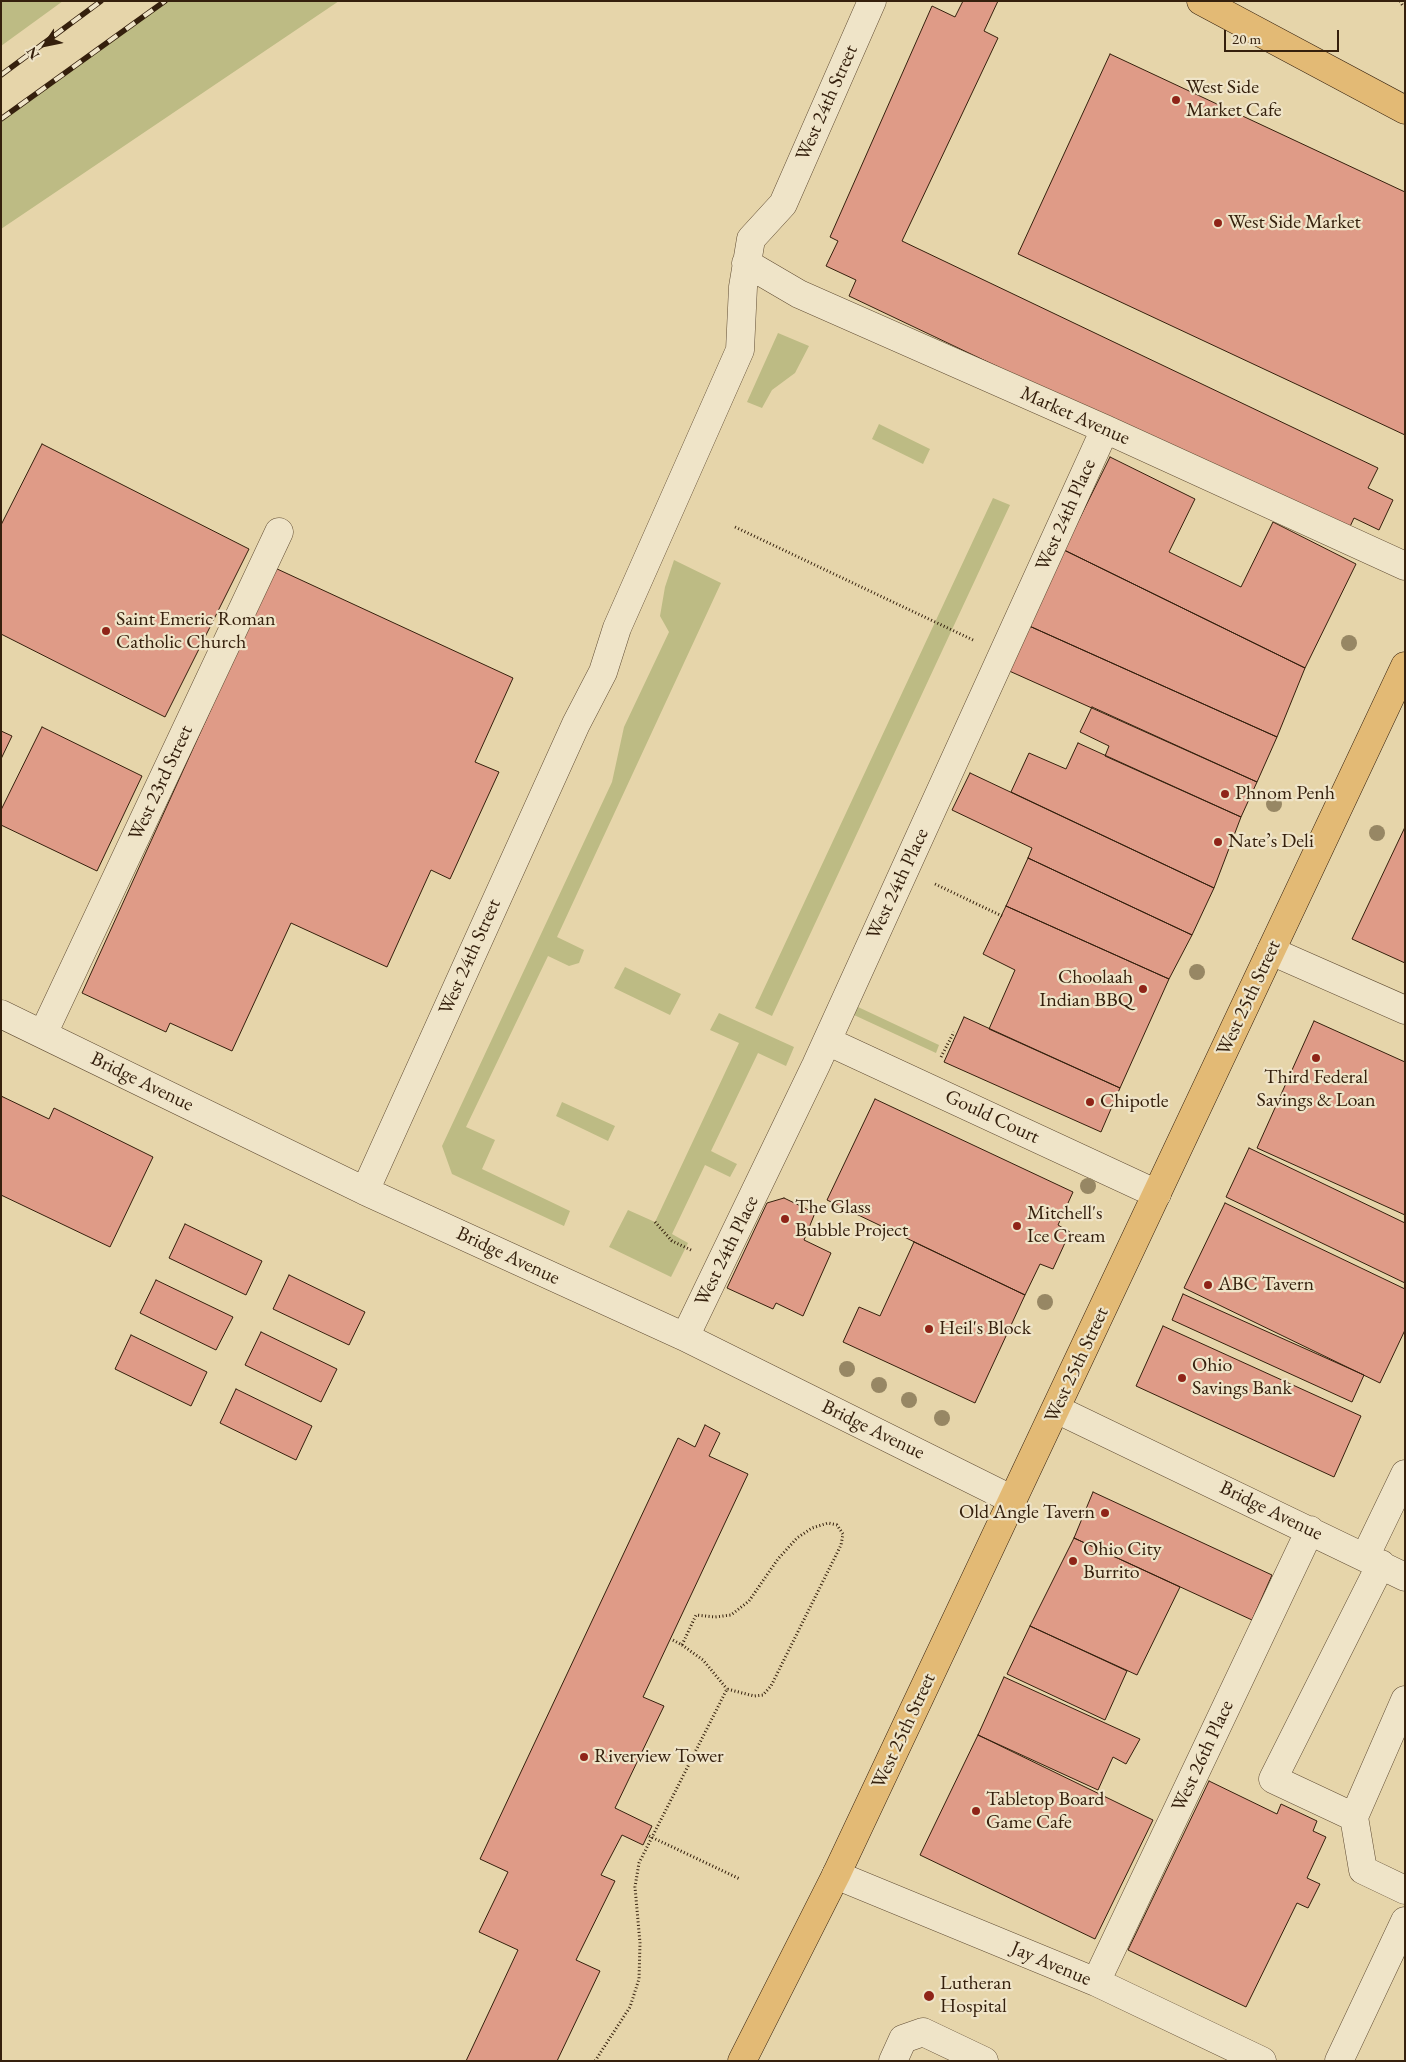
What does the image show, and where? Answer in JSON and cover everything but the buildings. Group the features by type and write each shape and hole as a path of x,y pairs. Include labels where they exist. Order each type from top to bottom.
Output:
{"main road":[{"path":"1201,1 1405,110"},
{"name":"West 25th Street","path":"742,2061 836,1875 1405,666"}],"street":[{"name":"West 24th Street","path":"366,1191 576,724 603,672 617,628 740,350 746,263 751,239 783,204 872,1"},
{"name":"Market Avenue","path":"746,263 799,294 1101,439 1405,566"},
{"name":"West 24th Place","path":"685,1337 827,1041 1101,439"},
{"name":"West 23rd Street","path":"43,1034 279,532"},
{"path":"1271,951 1405,1010"},
{"name":"Bridge Avenue","path":"1,1014 366,1191 685,1337 1013,1500"},
{"name":"Gould Court","path":"827,1041 1157,1194"},
{"name":"Bridge Avenue","path":"1056,1409 1405,1577"},
{"path":"1354,1816 1273,1779 1373,1561 1405,1474"},
{"name":"West 26th Place","path":"1096,1982 1310,1530"},
{"path":"1405,1700 1354,1816 1363,1870 1405,1890"},
{"name":"Jay Avenue","path":"836,1875 1096,1982 1219,2052 1262,2061"},
{"path":"1339,2061 1405,1921"},
{"path":"893,2061 903,2039 923,2032 984,2061"}],"path":[{"path":"1400,1 1403,6"},
{"path":"735,527 1003,654"},
{"path":"905,869 1002,916"},
{"path":"655,1222 672,1241 698,1253"},
{"path":"671,1639 703,1660 727,1689 754,1696 763,1695 771,1686 841,1545 843,1534 837,1525 828,1523 812,1528 797,1538 778,1558 749,1601 732,1615 715,1617 696,1615 682,1645"},
{"path":"595,2061 630,2007 639,1979 640,1943 634,1887 639,1863 650,1837 727,1689"},
{"path":"650,1837 740,1879"}],"shaded area":[{"path":"1,1 63,1 1,46"},
{"path":"165,1 339,1 1,229 1,119"},
{"path":"778,333 809,346 795,373 772,390 762,408 747,402"},
{"path":"879,424 930,449 923,464 872,439"},
{"path":"993,498 1010,505 772,1016 755,1008"},
{"path":"674,560 721,583 557,937 584,950 579,963 569,966 548,956 466,1127 495,1140 482,1169 570,1211 564,1226 452,1174 442,1146 612,782 624,727 669,632 660,616 665,587"},
{"path":"625,967 681,994 670,1015 614,988"},
{"path":"858,1007 939,1045 936,1053 854,1015"},
{"path":"719,1013 794,1047 786,1066 758,1053 711,1151 737,1164 730,1177 705,1165 672,1234 688,1243 671,1277 609,1247 628,1210 655,1222 739,1043 710,1030"},
{"path":"562,1102 615,1126 608,1141 556,1116"}],"railway":[{"path":"1,75 101,1"},
{"path":"1,119 165,1"}],"place":[{"name":"West Side Market Cafe","path":"1176,100"},
{"name":"West Side Market","path":"1218,223"},
{"name":"Saint Emeric Roman Catholic Church","path":"106,631"},
{"name":"Phnom Penh","path":"1225,794"},
{"name":"Nate’s Deli","path":"1218,842"},
{"name":"Choolaah Indian BBQ","path":"1143,989"},
{"name":"Third Federal Savings & Loan","path":"1316,1058"},
{"name":"Chipotle","path":"1090,1102"},
{"name":"The Glass Bubble Project","path":"785,1219"},
{"name":"Mitchell's Ice Cream","path":"1017,1226"},
{"name":"ABC Tavern","path":"1208,1285"},
{"name":"Heil's Block","path":"929,1329"},
{"name":"Ohio Savings Bank","path":"1182,1378"},
{"name":"Old Angle Tavern","path":"1105,1513"},
{"name":"Ohio City Burrito","path":"1073,1561"},
{"name":"Riverview Tower","path":"584,1757"},
{"name":"Tabletop Board Game Cafe","path":"976,1811"},
{"name":"Lutheran Hospital","path":"929,1996"}]}
